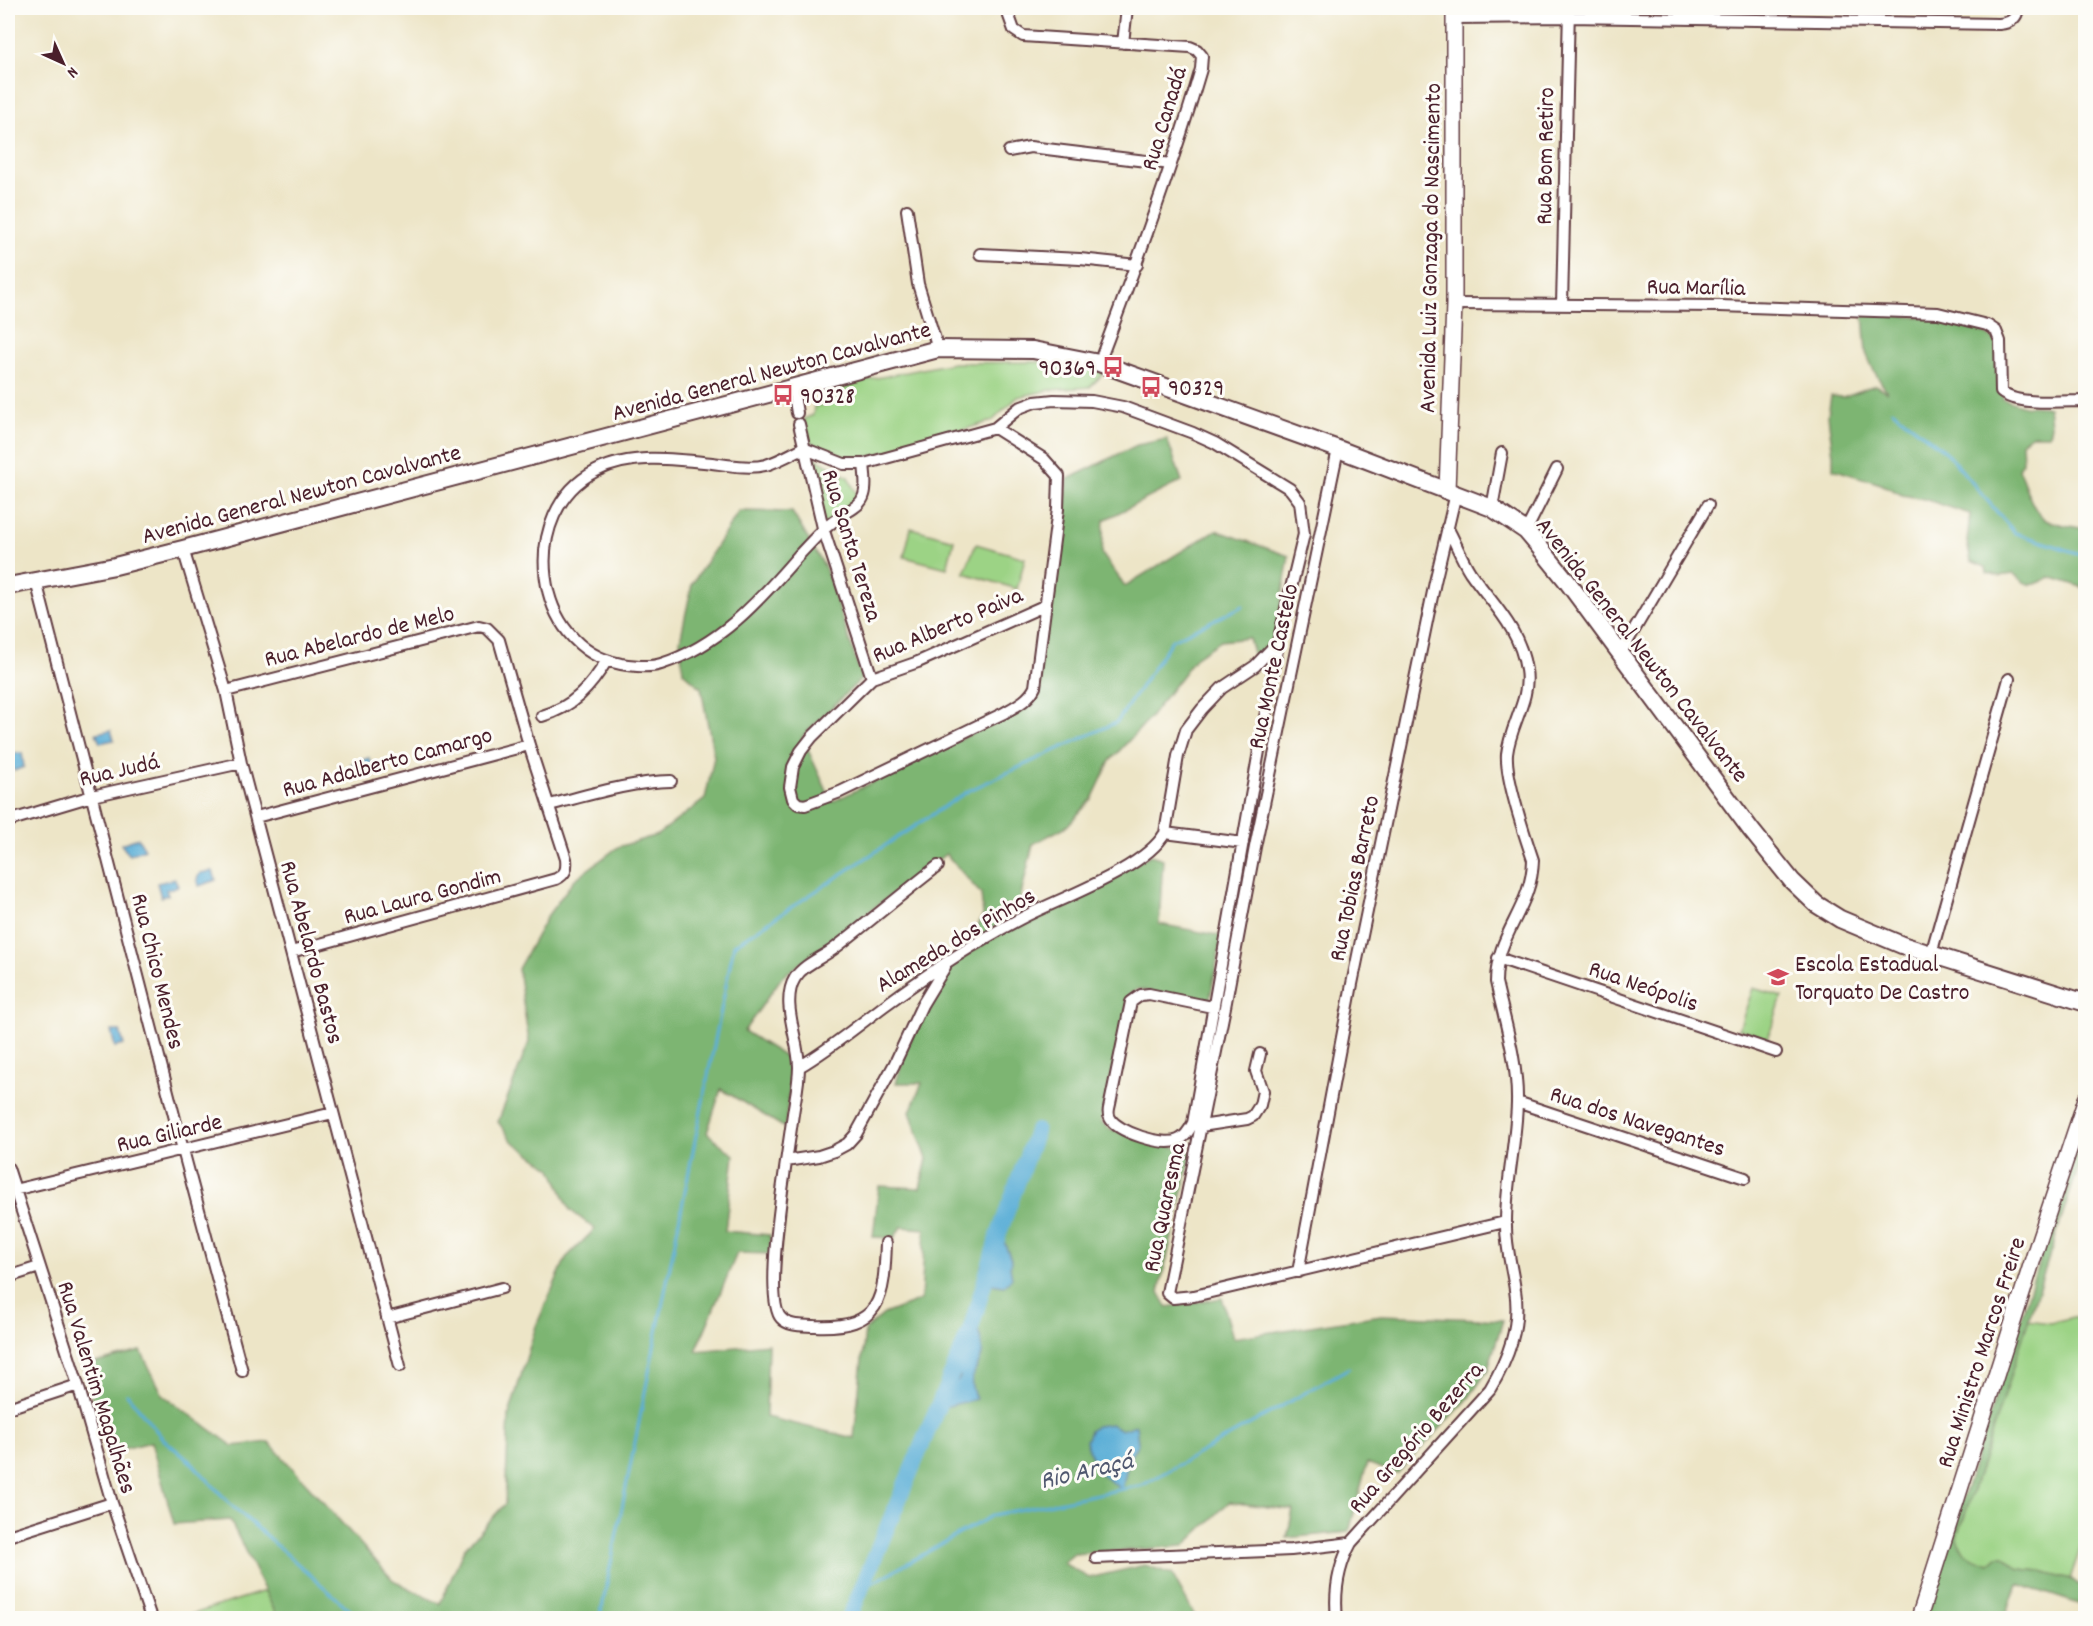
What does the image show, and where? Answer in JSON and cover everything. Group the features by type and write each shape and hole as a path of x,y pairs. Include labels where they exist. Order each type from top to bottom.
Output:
{"main road":[{"name":"Avenida Luiz Gonzaga do Nascimento","path":"1452,492 1454,13"},
{"name":"Avenida General Newton Cavalvante","path":"8,586 115,566 183,549 938,349 1033,350 1100,363 1338,449 1492,508 1526,531 1566,580 1751,830 1816,904 1840,919 1902,945 2079,1000"},
{"path":"2079,1000 2085,1015"},
{"name":"Rua Ministro Marcos Freire","path":"1919,1618 2085,1099"}],"street":[{"name":"Rua Canadá","path":"1006,8 1014,30 1023,36 1190,47 1202,56 1201,69 1171,164 1137,265 1100,363"},
{"path":"1123,43 1127,8"},
{"path":"1454,13 1569,12 1999,24 2012,20 2018,8"},
{"name":"Rua Bom Retiro","path":"1562,305 1569,12"},
{"path":"1010,151 1030,147 1171,164"},
{"path":"907,210 918,284 938,349"},
{"path":"980,254 1080,259 1137,265"},
{"name":"Rua Marília","path":"1454,304 1720,306 1938,313 1987,325 1996,331 2000,341 2001,392 2010,397 2032,400 2085,401"},
{"name":"Rua Santa Tereza","path":"793,389 803,448 823,528 872,678"},
{"path":"864,464 865,490 861,501 823,528 753,607 716,636 679,657 660,665 630,666 607,660 574,639 557,617 546,582 544,558 547,530 561,501 576,486 596,471 624,462 672,458 738,466 765,465 803,448 844,464 864,464 995,428 1019,408 1035,402 1092,401 1123,407 1215,443 1290,489 1300,502 1304,534 1278,642 1193,1123 1178,1141 1167,1142 1143,1138 1118,1126 1108,1115 1131,1002 1141,995 1149,994 1212,1007"},
{"path":"995,428 1044,459 1059,476 1058,509 1046,605"},
{"name":"Rua Monte Castelo","path":"1247,893 1338,449"},
{"path":"1492,508 1502,453"},
{"path":"1526,531 1557,469"},
{"name":"Rua Tobias Barreto","path":"1298,1272 1352,984 1447,527 1452,492"},
{"path":"1620,654 1708,505"},
{"name":"Rua Gregório Bezerra","path":"1337,1618 1338,1578 1342,1561 1351,1543 1490,1389 1499,1374 1512,1341 1516,1309 1505,1222 1516,1138 1517,1102 1514,1063 1496,982 1498,958 1505,937 1528,896 1533,873 1533,861 1507,760 1511,734 1528,681 1519,644 1493,600 1468,569 1447,527"},
{"name":"Rua Abelardo Bastos","path":"183,549 226,691 241,763 400,1365"},
{"name":"Rua Chico Mendes","path":"36,581 242,1371"},
{"name":"Rua Alberto Paiva","path":"1046,605 1035,687 1028,698 994,718 840,792 805,805 798,804 793,799 790,787 793,767 801,751 812,737 872,678 918,662 1046,605"},
{"name":"Rua Abelardo de Melo","path":"226,691 479,626 487,628 499,640 529,745"},
{"path":"1243,843 1165,833 1178,756 1186,730 1202,709 1222,688 1264,658 1278,642"},
{"path":"542,716 568,705 582,694 596,680 607,660"},
{"path":"1930,954 2009,678"},
{"path":"529,745 549,805 633,786 671,781"},
{"name":"Rua Adalberto Camargo","path":"256,817 529,745"},
{"name":"Rua Judá","path":"8,821 92,795 241,763"},
{"name":"Rua Laura Gondim","path":"291,952 486,900 564,875 566,859 549,805"},
{"name":"Alameda dos Pinhos","path":"799,1067 843,1039 884,1006 946,964 1018,920 1085,889 1138,859 1159,843 1165,833"},
{"path":"886,1243 883,1291 873,1308 862,1318 836,1327 787,1323 780,1318 773,1294 779,1199 799,1067 789,995 794,979 808,965 831,951 938,866"},
{"name":"Rua Quaresma","path":"1247,893 1167,1287 1169,1296 1173,1298 1194,1296 1505,1222"},
{"name":"Rua Neópolis","path":"1498,958 1776,1052"},
{"path":"786,1161 819,1156 834,1151 847,1144 856,1134 894,1065 922,1005 946,964"},
{"path":"1201,1126 1247,1119 1253,1116 1260,1105 1263,1091 1256,1071 1260,1054"},
{"name":"Rua dos Navegantes","path":"1517,1102 1745,1178"},
{"name":"Rua Giliarde","path":"14,1190 333,1113"},
{"name":"Rua Valentim Magalhães","path":"8,1168 78,1385 112,1503 151,1618"},
{"path":"8,1277 39,1268"},
{"path":"387,1318 502,1288"},
{"path":"8,1408 78,1385"},
{"path":"8,1536 112,1503"},
{"path":"1096,1558 1292,1550 1351,1543"}],"green space":[{"path":"1863,314 1951,321 1968,326 1997,342 2003,399 2024,406 2049,407 2051,425 2049,435 2031,435 2022,442 2023,462 2018,469 2034,506 2043,518 2085,529 2085,588 2050,577 2039,583 2027,584 2014,574 1999,576 1987,573 1986,567 1971,561 1967,542 1970,514 1924,499 1902,495 1881,484 1833,469 1828,415 1831,396 1843,397 1875,385 1887,392 1866,353"},
{"path":"1039,362 1107,370 1090,387 1050,390 1018,397 992,421 882,454 845,461 807,440 804,419 813,415 814,406 822,405 832,393 856,382 953,363"},
{"path":"1167,439 1182,481 1104,520 1102,554 1125,586 1216,530 1289,556 1275,640 1255,660 1249,638 1220,641 1196,657 1148,720 1110,761 1092,799 1067,826 1033,844 1017,912 969,944 983,915 981,894 946,854 782,977 744,1031 793,1062 785,1128 721,1089 707,1133 734,1155 725,1231 770,1235 771,1254 737,1253 696,1351 768,1344 766,1417 854,1438 865,1330 884,1314 921,1300 925,1229 901,1227 894,1238 873,1237 879,1186 920,1188 927,1159 910,1112 922,1083 896,1083 907,1047 927,1003 944,972 951,965 988,941 1151,855 1163,859 1159,924 1222,936 1209,1003 1138,989 1131,993 1101,1122 1110,1129 1192,1152 1159,1292 1167,1307 1222,1298 1233,1338 1381,1315 1503,1320 1487,1372 1467,1400 1397,1474 1367,1463 1349,1532 1287,1538 1293,1510 1229,1502 1184,1546 1074,1554 1063,1563 1089,1578 1145,1565 1172,1574 1196,1618 278,1618 230,1520 174,1524 151,1442 107,1453 84,1366 141,1351 163,1395 233,1446 269,1442 393,1580 440,1604 464,1549 505,1504 509,1415 536,1326 566,1258 595,1229 570,1210 552,1169 512,1141 498,1122 529,1042 518,969 548,915 574,880 618,847 657,835 705,799 714,757 701,688 683,672 680,641 692,584 739,511 792,512 825,567 862,678 802,737 832,802 1034,703 1068,479 1137,445"},
{"path":"813,457 848,477 858,497 853,505 824,525 810,458"},
{"path":"911,528 954,540 947,568 904,557"},
{"path":"976,544 1025,558 1017,589 964,573"},
{"path":"1753,988 1782,997 1768,1038 1739,1029"},
{"path":"2085,1119 2085,1147 1957,1539 1966,1553 1979,1561 1990,1564 1999,1556 2004,1556 2019,1569 2041,1571 2070,1579 2085,1588 2085,1606 2018,1584 2005,1618 1924,1618"},
{"path":"2085,1316 2085,1535 2070,1579 2041,1571 2019,1569 2004,1556 1999,1556 1990,1564 1975,1559 1966,1553 1957,1539 2028,1320 2050,1323"},
{"path":"265,1591 278,1618 180,1618"}],"water":[{"path":"111,730 114,740 100,743 96,733"},
{"path":"22,753 24,767 14,771 9,754"},
{"path":"369,758 373,766 356,772 351,764"},
{"path":"138,838 145,849 129,855 121,844"},
{"path":"213,871 216,880 199,886 197,879 200,873"},
{"path":"175,879 178,886 166,890 168,895 161,897 157,883"},
{"path":"111,1031 120,1031 124,1045 115,1047"},
{"path":"1007,1231 1003,1239 1012,1262 1010,1266 1012,1278 1004,1286 984,1283 981,1266 988,1255 994,1255 999,1247 996,1241 998,1236"},
{"path":"971,1328 978,1330 982,1342 982,1354 972,1379 976,1399 933,1410 936,1403 960,1378 958,1365 960,1352"},
{"path":"1111,1424 1121,1430 1136,1425 1138,1443 1129,1459 1122,1490 1096,1470 1086,1441 1090,1431 1096,1426"}],"waterway":[{"path":"1892,410 1946,452 2015,533 2086,556"},
{"path":"600,1618 734,945 968,791 1117,722 1172,640 1243,606"},
{"name":"Rio Araçá","path":"849,1618 971,1328 998,1236 1036,1131"},
{"name":"Rio Araçá","path":"860,1590 993,1515 1143,1485 1349,1368"},
{"path":"127,1394 163,1439 193,1464 230,1504 359,1618"}],"place":[{"name":"90369","path":"1113,367"},
{"name":"90329","path":"1151,387"},
{"name":"90328","path":"783,395"},
{"name":"Escola Estadual Torquato De Castro","path":"1778,977"}]}
